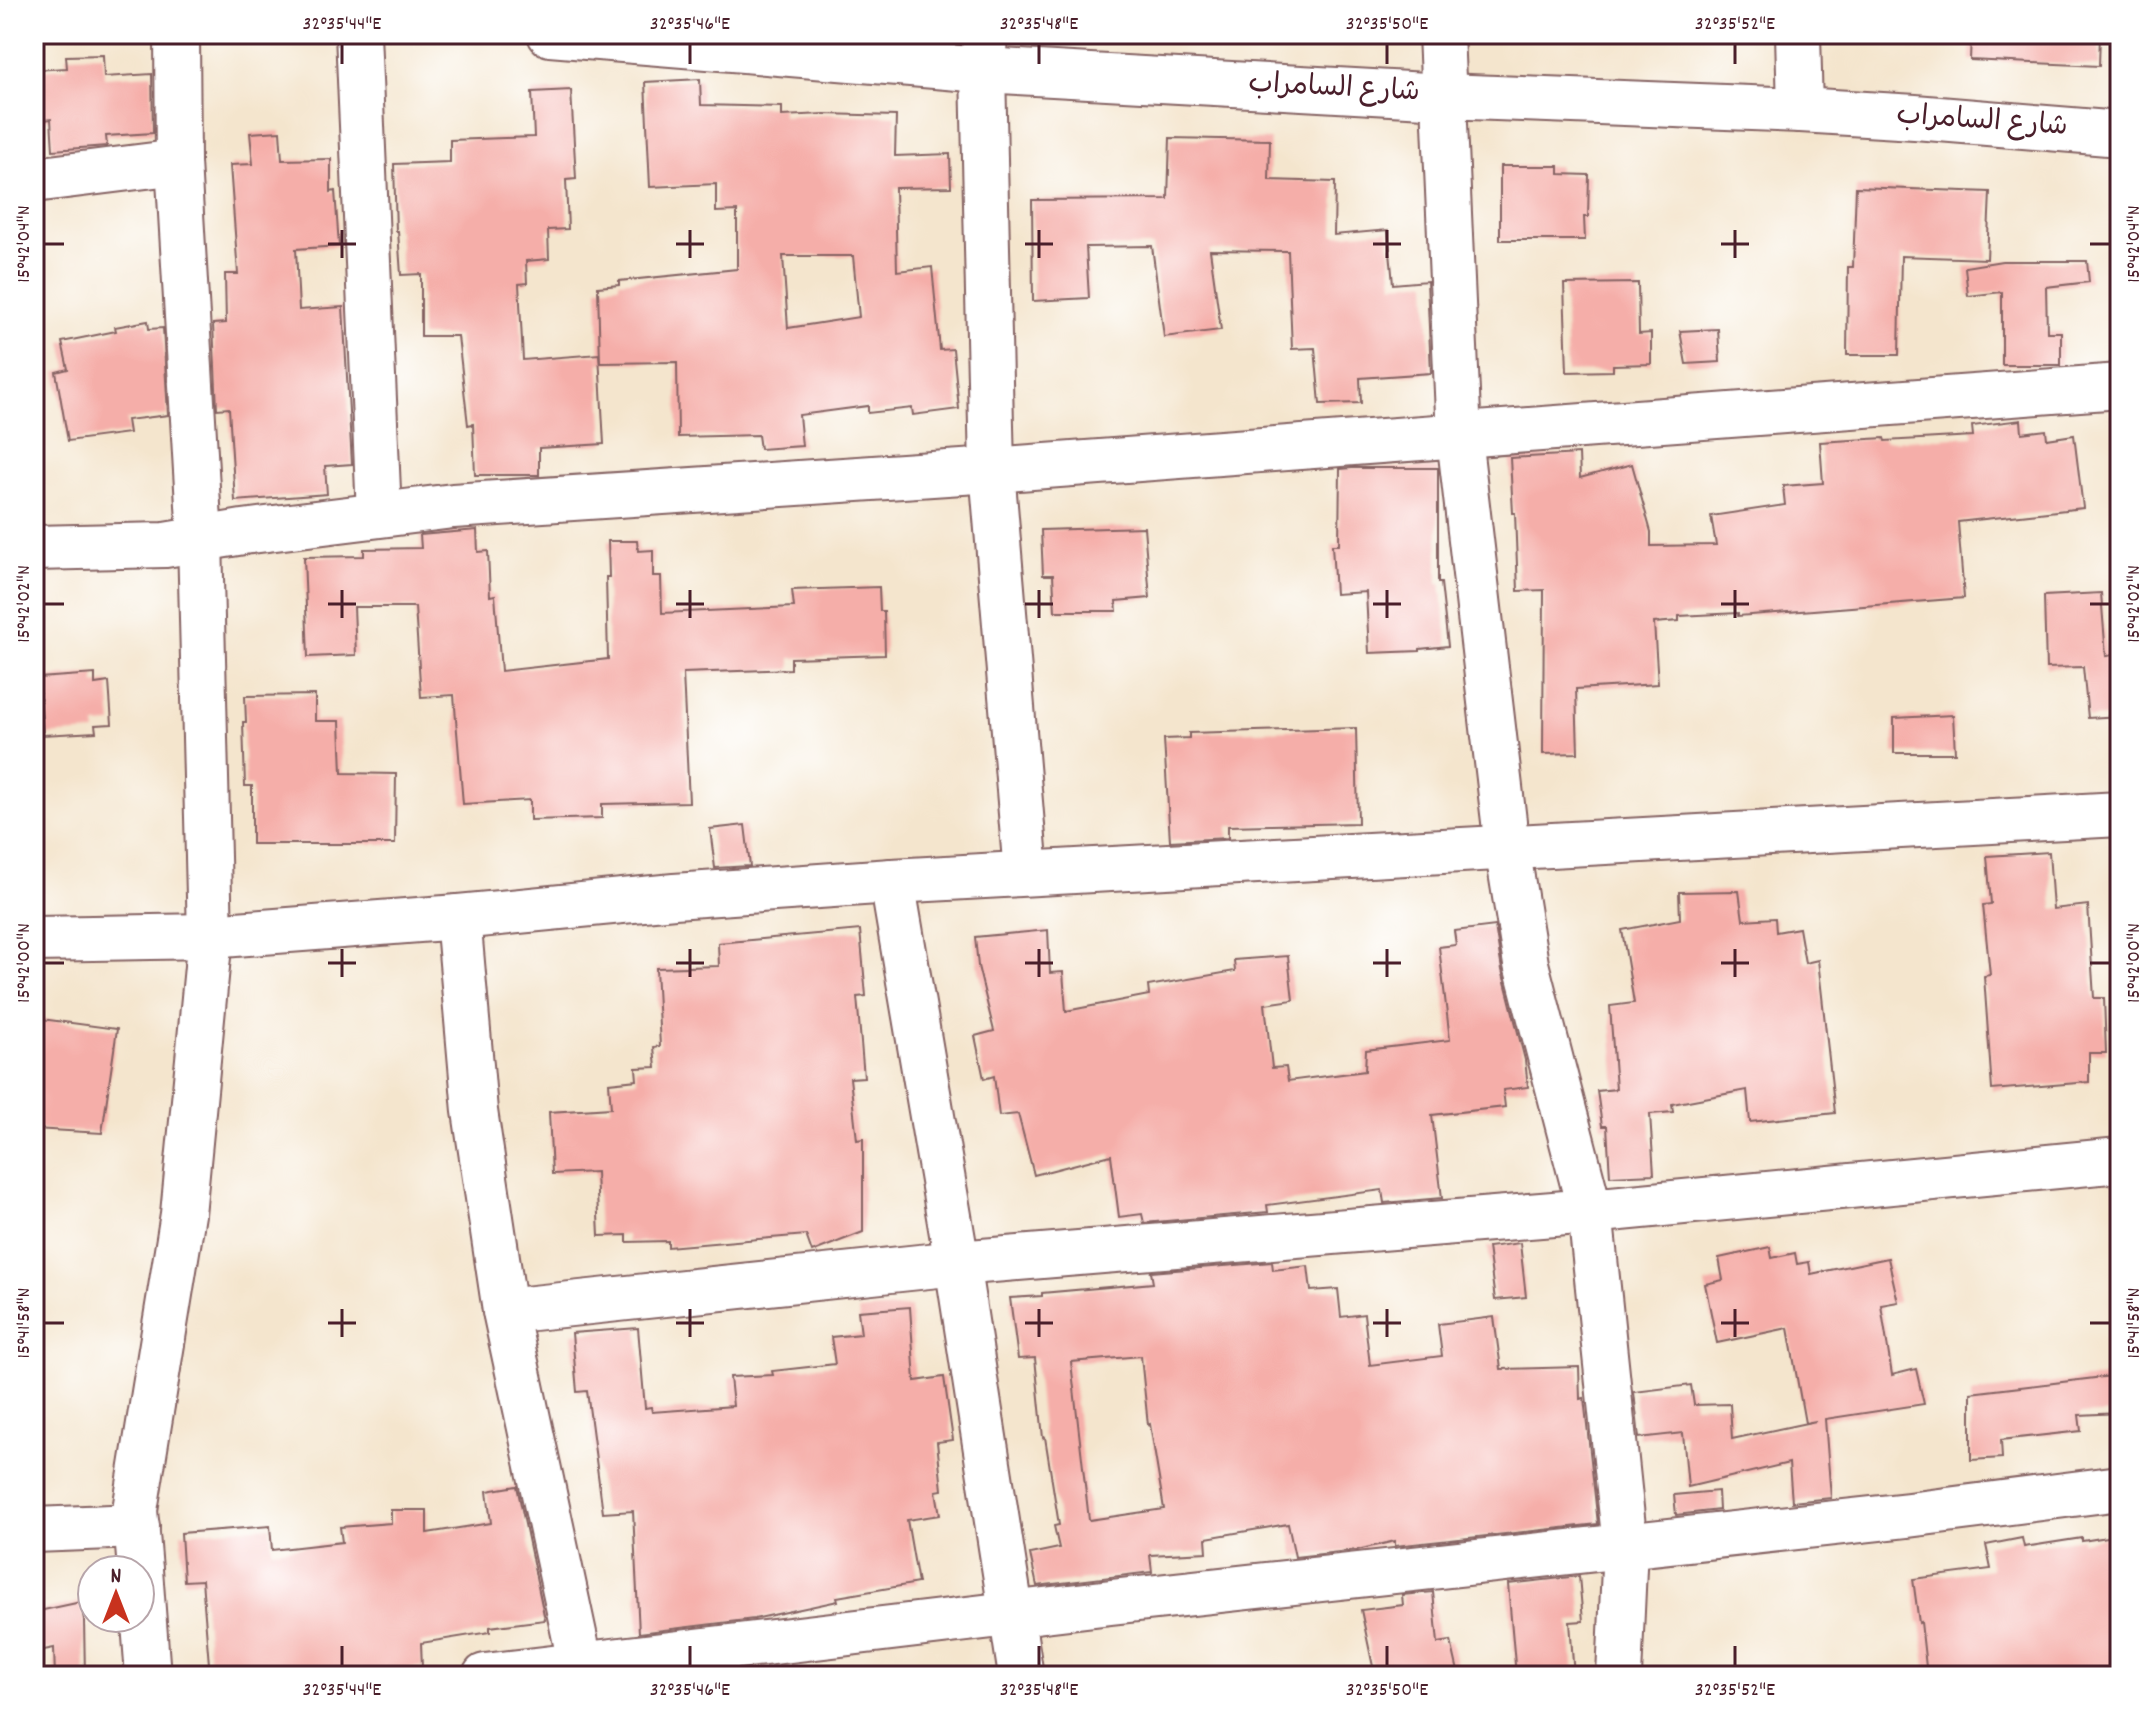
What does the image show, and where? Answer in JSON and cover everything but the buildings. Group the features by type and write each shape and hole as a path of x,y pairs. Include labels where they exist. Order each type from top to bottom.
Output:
{"street":[{"path":"139,1554 135,1510 183,1214 210,936 200,539 178,162 177,34"},
{"path":"358,34 379,514"},
{"name":"شارع السامراب","path":"550,34 984,52 1444,96 1800,110 2120,134"},
{"path":"1441,34 1459,437 1507,847 1526,964 1590,1211 1625,1546 1619,1676"},
{"path":"1798,34 1800,110"},
{"path":"984,52 992,470 1026,873"},
{"path":"34,180 178,162"},
{"path":"34,548 165,545 453,506 1459,437 2120,386"},
{"path":"34,939 210,936 674,896 892,881 2120,814"},
{"path":"892,881 957,1263 1021,1676"},
{"path":"458,917 475,1111 505,1311 582,1671"},
{"path":"505,1311 957,1263 1590,1211 2120,1160"},
{"path":"485,1676 582,1671 1011,1614 1908,1515 2120,1488"},
{"path":"34,1530 137,1526"},
{"path":"145,1634 148,1676"}]}
